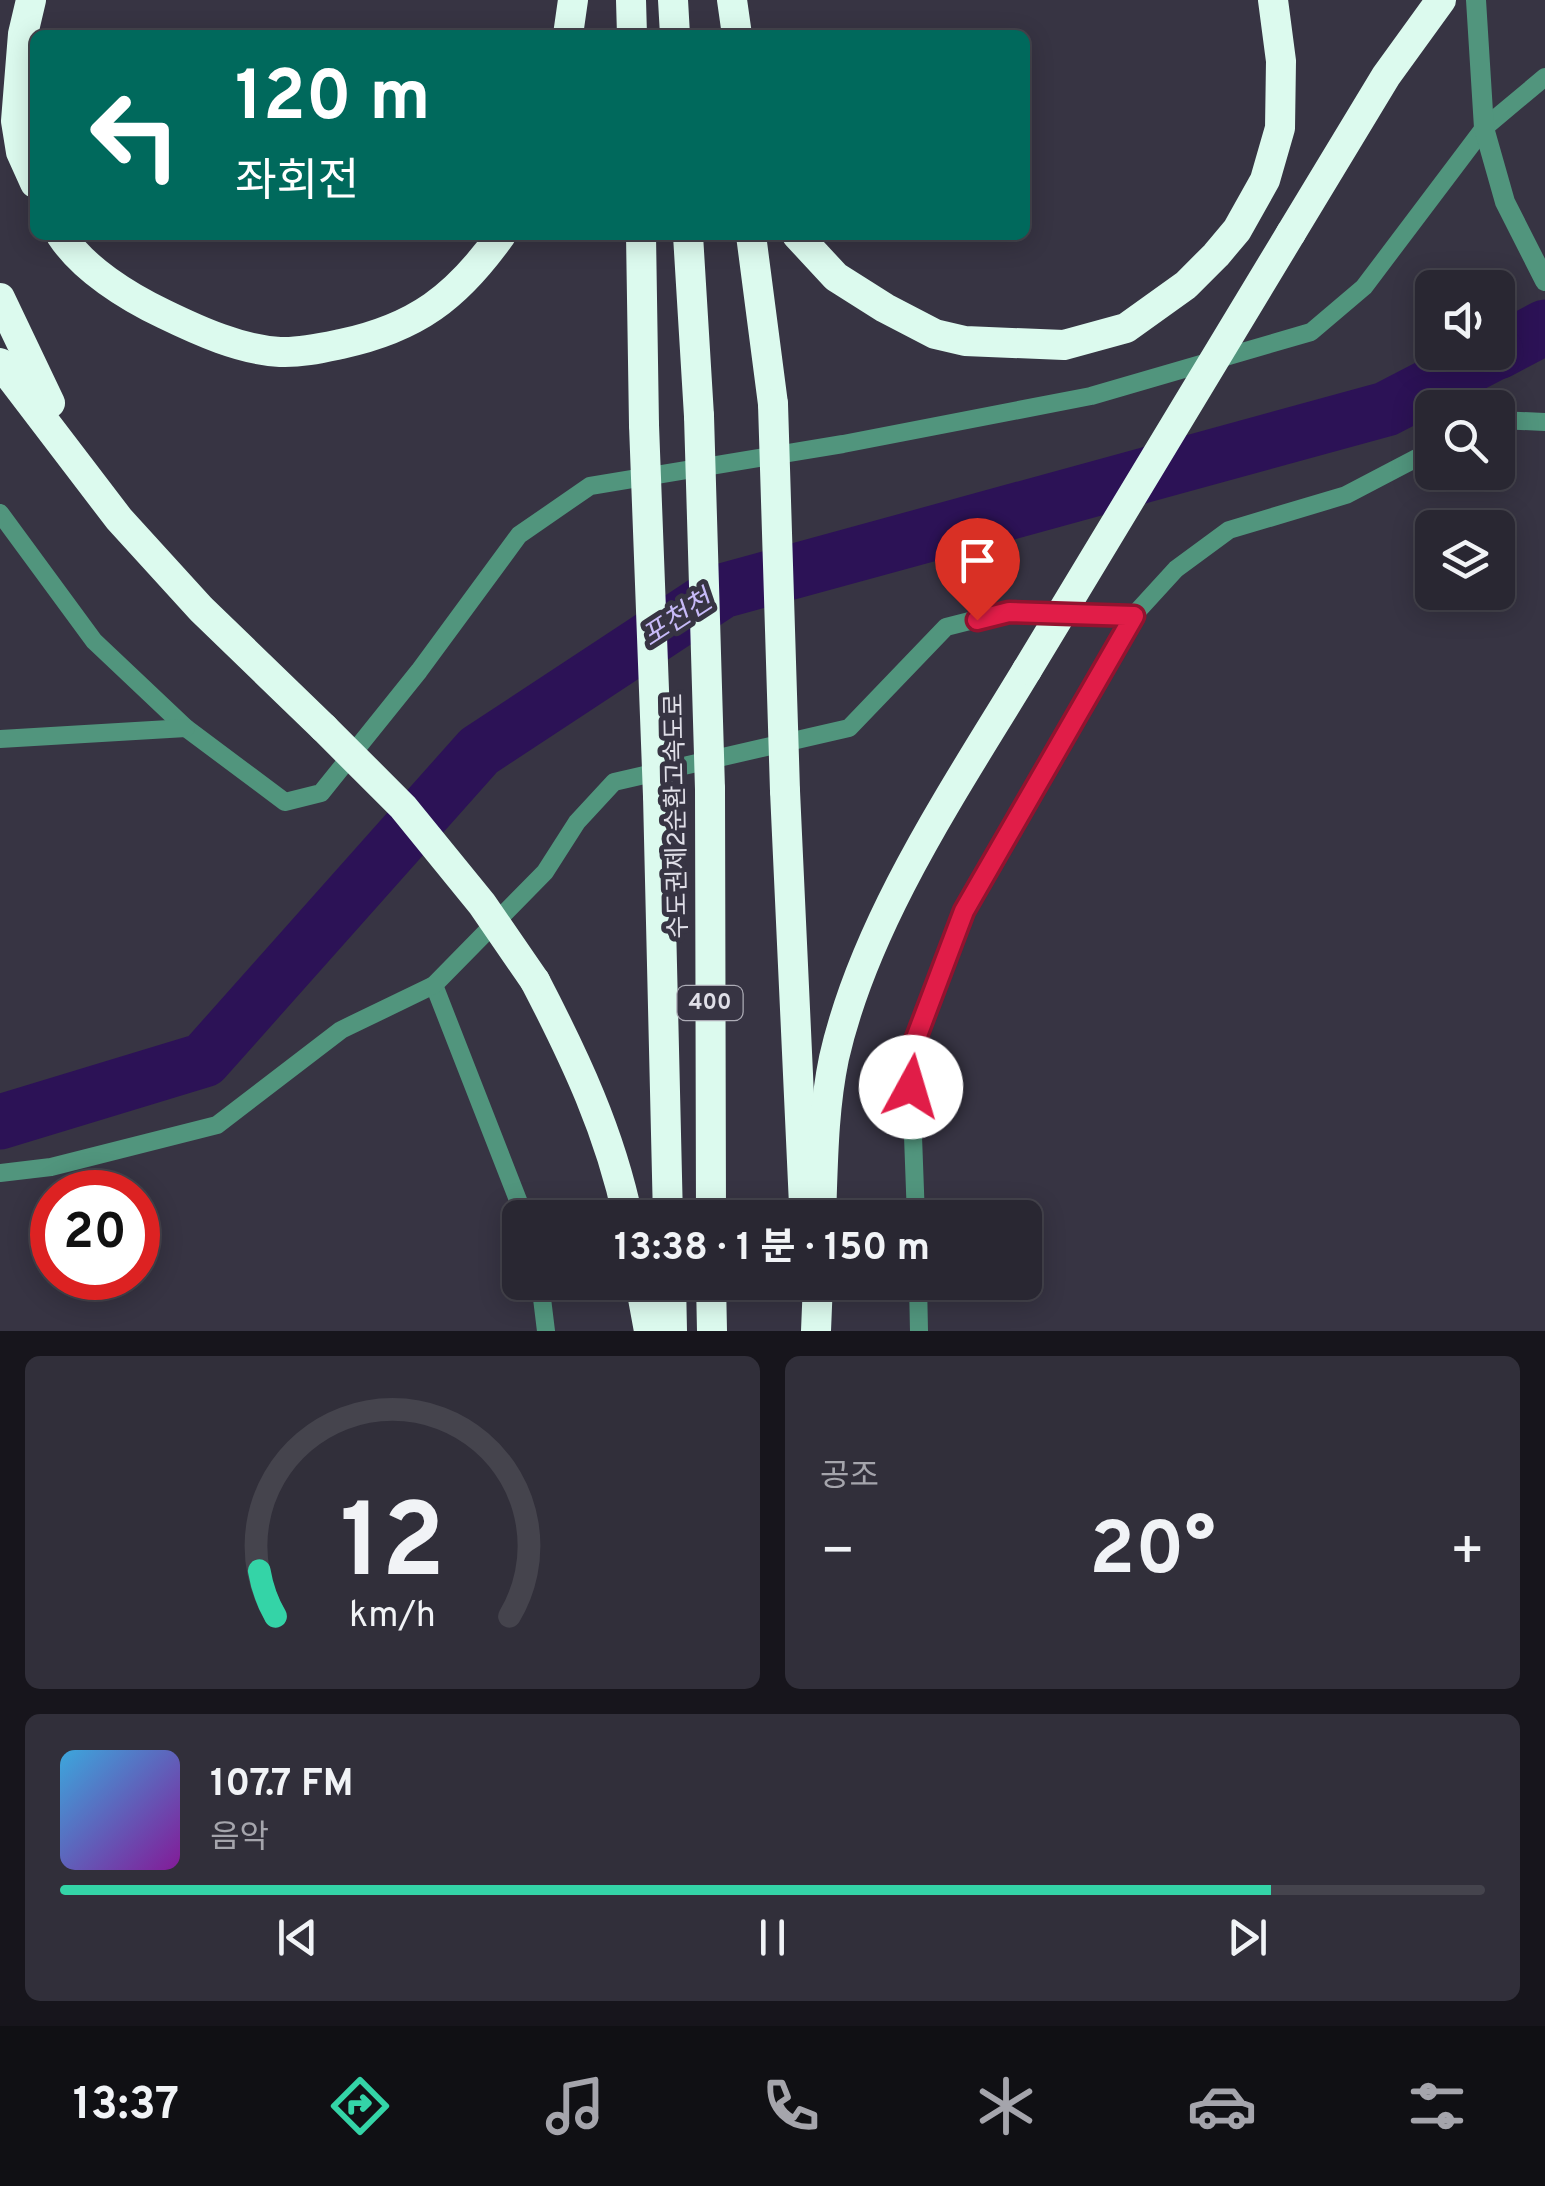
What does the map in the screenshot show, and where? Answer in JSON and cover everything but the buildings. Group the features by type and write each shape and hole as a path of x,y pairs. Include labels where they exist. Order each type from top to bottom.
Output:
{"highway":[{"path":"30,172 21,152 16,120 23,34 31,0"},
{"path":"569,30 573,0"},
{"path":"631,0 632,30"},
{"path":"673,0 676,30"},
{"path":"730,0 733,30"},
{"path":"802,240 836,276 935,334 965,341 1064,344 1126,328 1186,285 1216,255 1237,230 1264,180 1280,128 1280,61 1273,0"},
{"path":"822,1200 826,1110 836,1052 851,1002 909,873 1386,76 1441,0"},
{"path":"65,240 104,277 144,304 220,337 280,352 323,348 383,335 424,314 458,286 497,240"},
{"name":"수도권제2순환고속도로","path":"642,240 668,1200"},
{"name":"수도권제2순환고속도로","path":"688,240 699,416 710,789 711,1200"},
{"path":"752,240 773,404 803,1200"},
{"path":"0,298 60,422 119,519"},
{"path":"0,363 119,519 201,609 403,808 482,904 535,981 577,1061 607,1134 624,1200"},
{"path":"643,1300 649,1331"},
{"path":"671,1300 672,1331"},
{"path":"712,1300 712,1331"},
{"path":"807,1300 808,1331"},
{"path":"816,1331 817,1300"}],"street":[{"path":"1476,0 1484,128 1505,202 1545,282"}],"lane":[{"path":"0,513 94,642 186,728 284,802 321,793 419,671 519,535 590,486 843,444 1091,396 1311,332 1364,287 1484,128 1545,77"},
{"path":"1515,421 1545,422"},
{"path":"915,1200 910,1054 964,911 1134,616 1176,569 1229,530 1346,494 1415,459"},
{"path":"0,1173 51,1167 216,1124 341,1030 434,985 545,872 577,822 614,782 849,728 946,627 1009,612 1134,616"},
{"path":"0,739 186,728"},
{"path":"434,985 517,1200"},
{"path":"542,1300 546,1331"},
{"path":"918,1300 919,1331"}],"waterway":[{"name":"포천천","path":"1515,343 1545,327"},
{"name":"포천천","path":"0,1122 204,1060 479,751 722,591 1386,409 1461,370"}],"route":[{"path":"911,1087 910,1054 964,911 1134,616 1009,612 977,620"}]}
